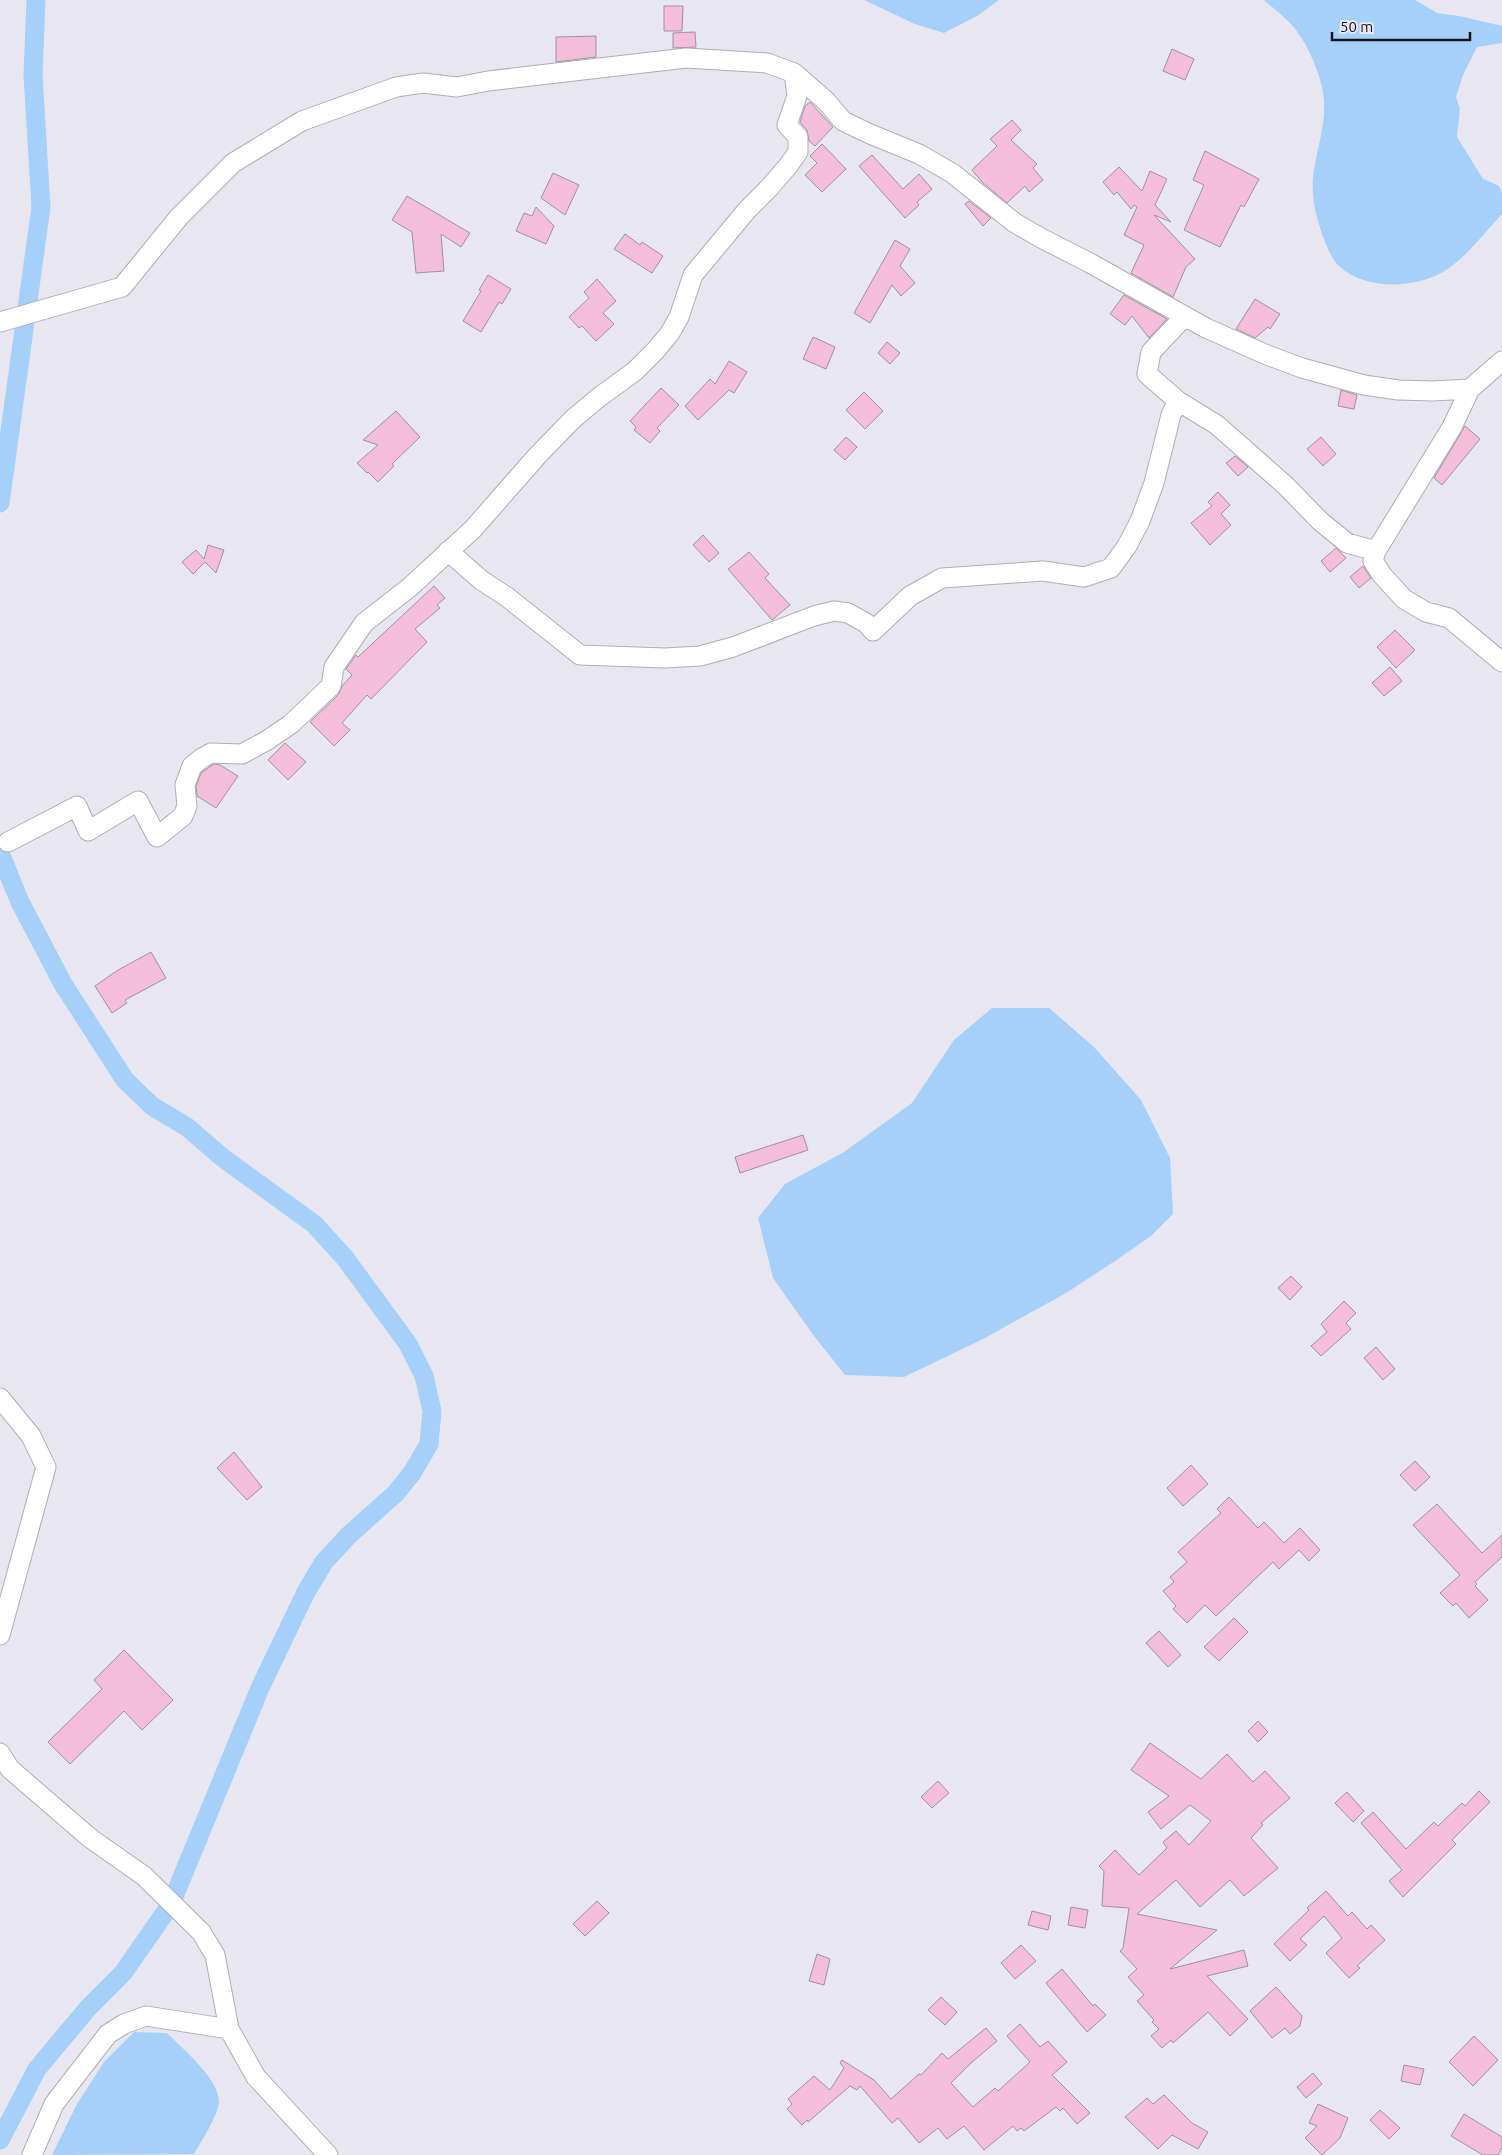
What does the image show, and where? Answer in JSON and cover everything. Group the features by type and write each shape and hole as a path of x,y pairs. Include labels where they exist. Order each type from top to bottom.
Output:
{"street":[{"path":"0,322 122,287 179,217 233,163 302,121 396,88 423,83 457,87 488,81 686,58 767,63 794,73 826,101 843,121 919,154 952,173 1015,223 1185,316 1267,355 1302,368 1364,385 1398,390 1470,389"},
{"path":"8,842 77,806 88,830 138,801 157,838 183,816 187,806 185,786 192,766 211,753 242,754 266,741 291,724 331,686 334,667 364,623 410,587 473,529 537,456 573,419 635,370 656,350 670,333 679,316 693,275 798,152 798,137 787,125 797,96 794,73"},
{"path":"1185,316 1151,352 1147,374 1178,402 1217,425 1286,486 1320,521 1347,543 1376,551"},
{"path":"1502,361 1470,389 1452,427 1376,551 1373,561 1382,575 1404,599 1426,612 1448,618 1502,662"},
{"path":"448,551 481,580 507,597 580,655 665,658 700,656 733,647 814,616 834,611 848,613 866,623 873,631 910,596 942,578 1043,571 1084,577 1111,568 1128,546 1140,521 1154,484 1171,415 1178,402"},
{"path":"0,1398 31,1436 46,1467 0,1635"},
{"path":"0,1753 10,1769 90,1838 144,1876 201,1932 215,1955 229,2029 256,2077 328,2155"},
{"path":"32,2155 54,2104 108,2034 124,2024 146,2016 229,2029"}],"water":[{"path":"864,0 999,0 977,16 944,33 915,24"},
{"path":"1264,0 1415,0 1437,13 1502,26 1502,43 1477,47 1463,75 1456,97 1460,109 1457,137 1483,179 1499,186 1502,193 1502,214 1451,267 1431,278 1418,282 1390,284 1375,283 1350,274 1335,261 1320,227 1313,193 1313,177 1322,132 1324,110 1320,79 1302,38 1286,18"},
{"path":"992,1008 1049,1008 1094,1047 1141,1100 1170,1158 1173,1214 1151,1236 1115,1261 1066,1293 983,1339 904,1377 845,1375 814,1336 773,1278 758,1218 785,1184 844,1152 912,1103 954,1040"},
{"path":"134,2032 167,2033 199,2064 213,2083 219,2101 218,2107 209,2128 194,2154 52,2155 77,2104 104,2062"}],"building":[{"path":"664,6 683,6 682,31 664,31"},
{"path":"695,32 696,47 673,48 673,33"},
{"path":"596,36 596,57 556,62 556,37"},
{"path":"1172,49 1194,59 1185,80 1163,71"},
{"path":"810,102 833,127 815,146 809,141 807,130 800,122 805,106"},
{"path":"1012,120 1021,130 1011,140 1037,164 1033,168 1043,180 1029,192 1025,186 1007,203 982,182 972,170 997,146 990,139"},
{"path":"822,144 846,169 822,192 805,175 817,163 810,156"},
{"path":"1205,151 1259,179 1244,207 1241,205 1220,247 1184,230 1204,185 1193,180"},
{"path":"872,155 903,189 919,174 932,189 917,202 919,205 905,218 859,166"},
{"path":"1119,167 1142,191 1150,171 1167,179 1155,205 1171,222 1154,215 1195,259 1186,267 1173,297 1131,273 1144,245 1124,235 1137,207 1134,205 1131,209 1117,192 1114,195 1103,182"},
{"path":"553,173 579,185 565,215 541,198"},
{"path":"407,196 470,233 461,247 441,234 444,271 416,273 412,232 392,220"},
{"path":"969,201 991,218 983,226 965,204"},
{"path":"536,207 554,226 546,244 516,231 524,213 532,216"},
{"path":"625,234 640,245 642,242 663,256 652,273 614,249"},
{"path":"895,240 910,249 900,266 915,283 901,296 892,285 870,323 854,313"},
{"path":"488,275 511,289 502,304 499,302 481,332 463,321"},
{"path":"597,279 616,301 603,313 614,324 596,341 582,326 579,328 569,317 589,298 584,292"},
{"path":"1124,295 1167,319 1149,338 1132,316 1125,325 1110,314"},
{"path":"1255,299 1280,314 1270,329 1268,327 1255,338 1236,329"},
{"path":"813,337 835,347 826,369 803,359"},
{"path":"887,342 900,353 890,364 878,353"},
{"path":"729,361 747,372 734,393 729,390 698,420 685,406 710,379 715,384"},
{"path":"661,388 679,405 657,428 660,431 650,443 634,430 636,427 630,421"},
{"path":"1341,390 1357,395 1354,409 1338,406"},
{"path":"864,392 883,411 865,429 846,410"},
{"path":"396,411 420,437 392,464 394,466 378,482 357,463 378,445 363,440"},
{"path":"1465,426 1480,439 1442,485 1434,478"},
{"path":"846,437 857,447 845,460 834,450"},
{"path":"1321,437 1336,454 1323,466 1307,449"},
{"path":"1235,456 1248,467 1238,476 1226,463"},
{"path":"1218,492 1230,505 1221,514 1231,525 1210,545 1191,523 1212,506 1208,502"},
{"path":"703,535 719,553 709,562 693,545"},
{"path":"208,545 224,550 216,573 205,562 193,574 182,562 196,550 204,559"},
{"path":"1336,548 1346,558 1330,572 1321,561"},
{"path":"749,552 769,574 765,578 790,605 772,620 728,569"},
{"path":"1363,566 1371,578 1359,588 1350,577"},
{"path":"434,586 445,598 437,605 440,608 415,629 427,642 371,699 367,695 342,723 350,730 334,746 310,722 339,694 342,686 352,675 346,669 356,655 358,657"},
{"path":"1395,630 1415,650 1396,668 1377,647"},
{"path":"1390,667 1402,681 1384,696 1372,683"},
{"path":"285,743 306,762 288,780 268,760"},
{"path":"214,764 220,765 238,776 216,808 197,796 196,786 201,773"},
{"path":"151,952 166,978 125,1000 127,1003 112,1013 95,986 118,970"},
{"path":"803,1135 808,1150 740,1173 735,1157"},
{"path":"1291,1276 1302,1287 1290,1300 1278,1288"},
{"path":"1344,1301 1356,1313 1346,1323 1351,1329 1321,1356 1311,1346 1327,1332 1321,1324"},
{"path":"1376,1347 1395,1369 1383,1380 1364,1358"},
{"path":"234,1452 262,1487 247,1500 217,1468"},
{"path":"1415,1461 1430,1477 1415,1491 1400,1475"},
{"path":"1191,1465 1208,1484 1183,1506 1167,1488"},
{"path":"1229,1497 1258,1528 1264,1522 1284,1543 1300,1528 1320,1550 1309,1561 1299,1550 1279,1569 1273,1562 1216,1616 1205,1605 1187,1623 1173,1609 1176,1606 1163,1591 1174,1582 1170,1577 1187,1562 1178,1552 1221,1513 1217,1509"},
{"path":"1437,1504 1482,1553 1502,1535 1502,1557 1475,1582 1477,1584 1475,1586 1488,1600 1469,1618 1456,1603 1453,1606 1440,1593 1460,1575 1413,1525"},
{"path":"1234,1618 1248,1632 1219,1661 1204,1647"},
{"path":"1159,1631 1181,1655 1168,1667 1146,1643"},
{"path":"124,1650 173,1700 142,1730 124,1711 70,1764 48,1742 102,1689 94,1680"},
{"path":"1258,1721 1268,1732 1258,1742 1248,1731"},
{"path":"1150,1743 1201,1779 1227,1754 1253,1782 1265,1771 1290,1798 1261,1823 1263,1825 1251,1838 1278,1868 1244,1896 1230,1880 1200,1907 1176,1880 1137,1914 1217,1930 1170,1969 1244,1950 1248,1966 1207,1976 1248,2019 1230,2036 1208,2012 1173,2043 1171,2040 1162,2048 1151,2036 1159,2029 1152,2022 1154,2020 1137,2001 1144,1995 1128,1977 1137,1969 1120,1951 1123,1948 1129,1908 1102,1906 1104,1871 1099,1866 1115,1850 1139,1875 1167,1848 1163,1842 1176,1831 1189,1845 1211,1821 1190,1805 1161,1829 1148,1812 1169,1796 1131,1770"},
{"path":"938,1781 949,1793 932,1808 921,1797"},
{"path":"1479,1791 1490,1802 1452,1840 1456,1844 1403,1897 1389,1881 1402,1870 1361,1823 1373,1812 1406,1849 1434,1822 1438,1826 1462,1803 1465,1806"},
{"path":"1347,1792 1364,1811 1353,1822 1335,1803"},
{"path":"1326,1891 1348,1916 1352,1912 1367,1929 1371,1925 1385,1940 1357,1966 1360,1968 1349,1978 1326,1953 1342,1938 1324,1916 1300,1939 1307,1945 1290,1961 1274,1944 1309,1910 1307,1908"},
{"path":"597,1901 609,1913 585,1936 573,1924"},
{"path":"1071,1907 1088,1910 1085,1928 1068,1925"},
{"path":"1032,1911 1051,1916 1048,1930 1028,1925"},
{"path":"1021,1945 1036,1961 1015,1979 1001,1963"},
{"path":"817,1954 830,1959 824,1985 809,1981"},
{"path":"1062,1969 1093,2006 1095,2004 1106,2015 1087,2032 1046,1983"},
{"path":"1276,1987 1302,2016 1300,2026 1290,2034 1285,2028 1272,2038 1250,2011"},
{"path":"941,1997 957,2012 945,2025 928,2010"},
{"path":"1020,2024 1040,2047 1048,2041 1067,2062 1052,2075 1090,2113 1077,2124 1063,2108 1060,2111 1056,2107 1024,2131 1021,2128 1017,2131 1013,2126 984,2150 964,2126 947,2139 938,2128 919,2143 898,2118 892,2123 860,2086 857,2090 850,2086 802,2125 787,2109 792,2104 788,2099 814,2076 830,2090 844,2068 840,2063 842,2060 874,2080 891,2099 919,2074 921,2075 942,2053 948,2059 986,2028 997,2041 951,2083 973,2107 995,2088 998,2091 1030,2062 1007,2036"},
{"path":"1474,2036 1498,2060 1473,2086 1449,2062"},
{"path":"1404,2065 1424,2069 1420,2085 1401,2081"},
{"path":"1313,2073 1322,2084 1306,2098 1297,2087"},
{"path":"1164,2095 1192,2123 1208,2132 1198,2149 1172,2135 1158,2149 1125,2117 1147,2098 1153,2104"},
{"path":"1318,2104 1348,2118 1340,2138 1322,2155 1305,2138 1317,2126 1309,2123"},
{"path":"1380,2110 1400,2128 1389,2139 1370,2120"},
{"path":"1464,2114 1502,2137 1502,2148 1498,2155 1483,2155 1451,2136"}],"waterway":[{"path":"0,503 41,207 33,75 36,0"},
{"path":"0,853 20,902 63,984 125,1080 152,1106 187,1127 223,1158 314,1224 345,1258 408,1344 424,1376 432,1411 429,1444 412,1473 396,1493 349,1535 324,1562 306,1592 260,1688 171,1904 123,1973 88,2008 37,2069 0,2140"}]}
